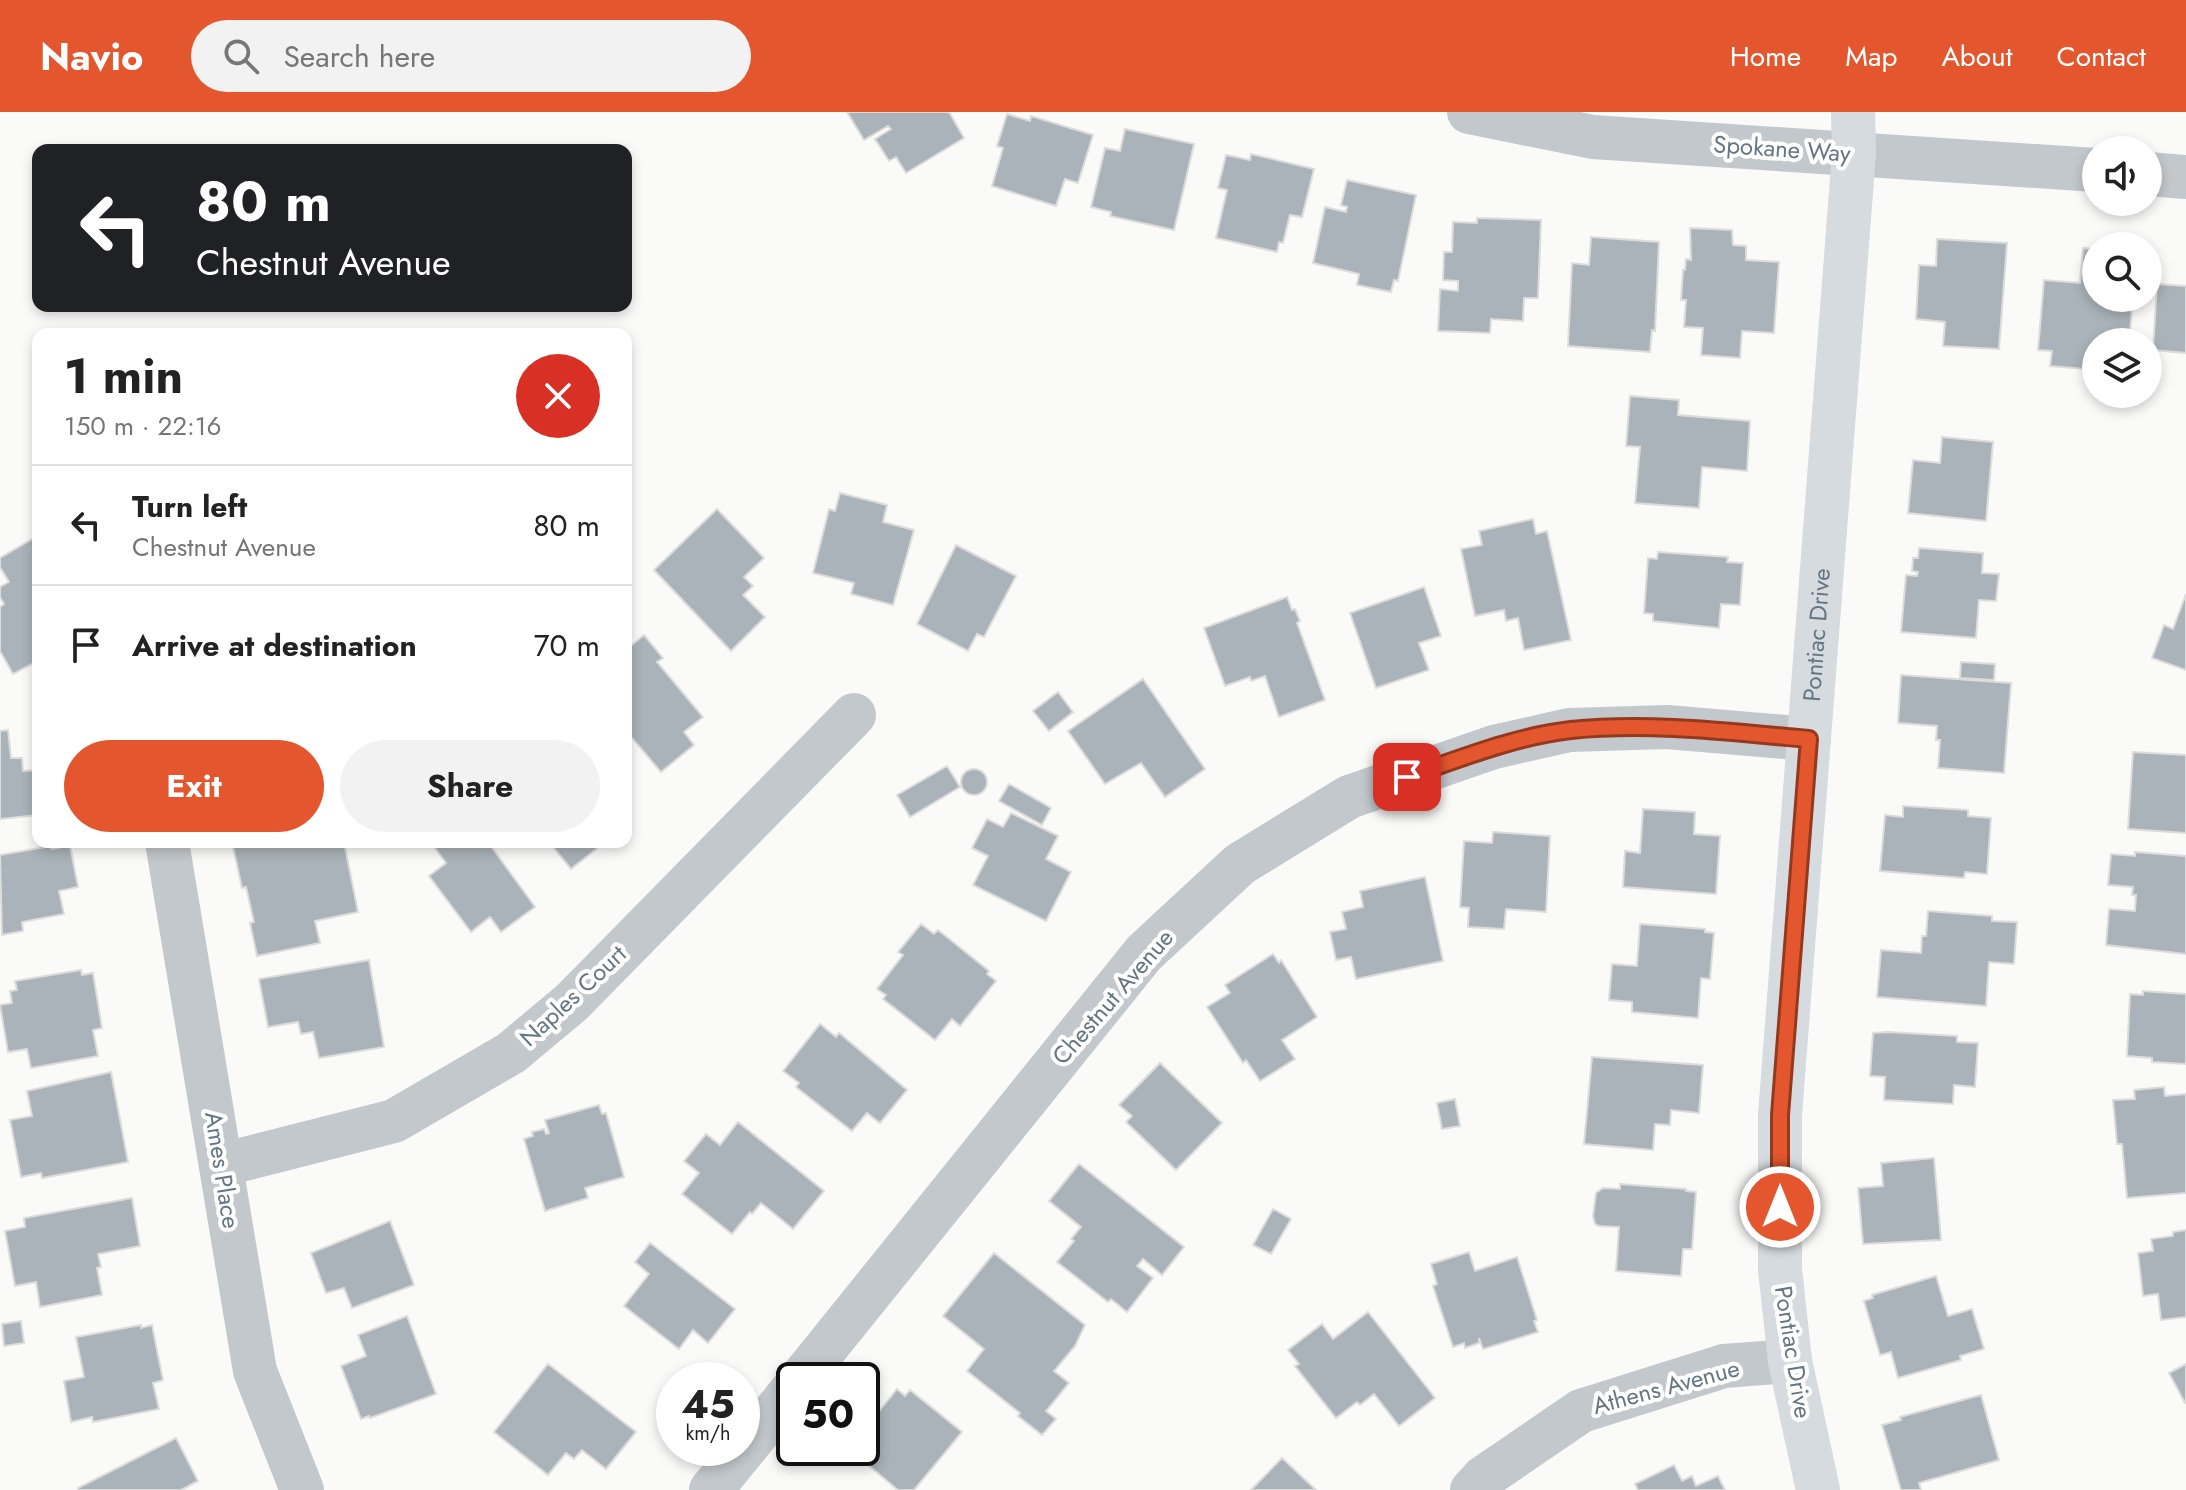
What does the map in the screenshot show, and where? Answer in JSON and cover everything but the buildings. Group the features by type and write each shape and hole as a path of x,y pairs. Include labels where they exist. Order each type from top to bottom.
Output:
{"main road":[{"name":"Pontiac Drive","path":"1818,1490 1790,1361 1780,1269 1780,1115 1854,133"}],"street":[{"name":"Spokane Way","path":"1469,112 1593,137 1854,133 2082,168"},
{"path":"2162,175 2186,177"},
{"name":"Naples Court","path":"221,1165 394,1121 511,1053 572,1002 854,715"},
{"name":"Chestnut Avenue","path":"815,1362 1144,953 1240,864 1349,797 1494,747 1569,730 1667,727 1809,739"},
{"name":"Ames Place","path":"168,848 255,1371 302,1490"},
{"name":"Athens Avenue","path":"1472,1490 1483,1478 1581,1411 1724,1366 1790,1361"},
{"path":"711,1490 776,1410"}],"route":[{"path":"1407,777 1494,747 1569,730 1667,727 1809,739 1780,1115 1780,1207"}]}
